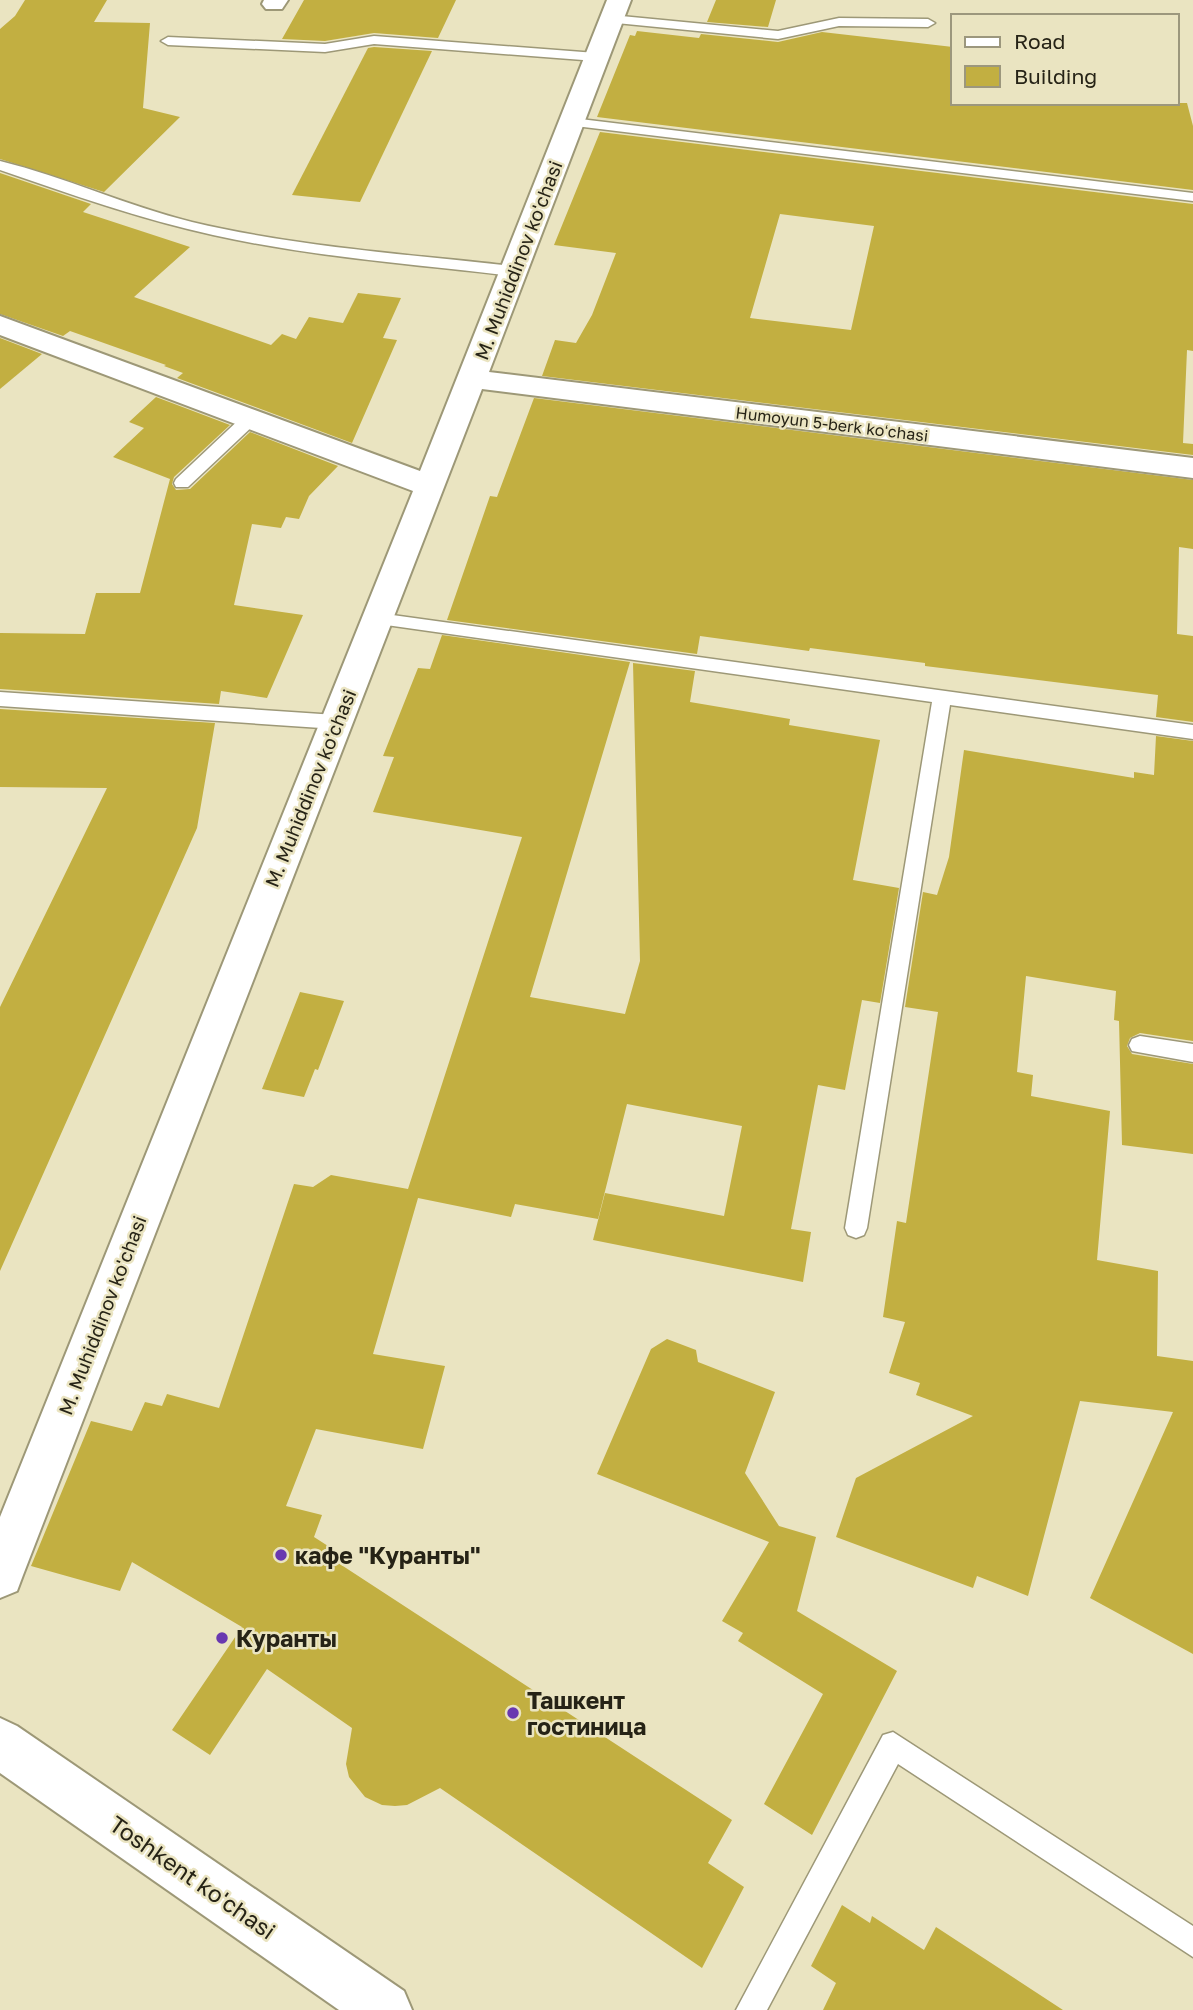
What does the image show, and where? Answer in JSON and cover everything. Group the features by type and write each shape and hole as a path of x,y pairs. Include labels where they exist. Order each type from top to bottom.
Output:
{"street":[{"name":"M. Muhiddinov ko'chasi","path":"0,1575 378,619 615,10"},
{"path":"0,325 430,486"},
{"name":"Humoyun 5-berk koʻchasi","path":"471,379 1193,468"},
{"name":"Toshkent ko'chasi","path":"0,1743 385,2010"}],"lane":[{"path":"615,10 779,35 839,22 928,23"},
{"path":"168,41 325,48 374,40 596,57"},
{"path":"572,122 1193,197"},
{"path":"0,166 153,216 217,232 261,240 513,271"},
{"path":"183,483 251,418"},
{"path":"378,619 1193,732"},
{"path":"856,1228 942,698"},
{"path":"0,699 336,722"},
{"path":"1140,1045 1193,1053"},
{"path":"751,2010 893,1745 1193,1943"}],"building":[{"path":"25,0 107,0 94,22 150,23 143,108 180,117 104,192 0,159 0,29 15,16"},
{"path":"304,0 456,0 438,38 374,33 325,41 282,39"},
{"path":"716,0 776,0 768,27 780,28 707,22"},
{"path":"637,31 699,38 701,34 778,42 822,32 951,47 951,105 1187,103 1193,126 1193,190 597,117 630,35 635,36"},
{"path":"368,48 432,51 360,202 292,195"},
{"path":"600,132 1193,204 1193,351 1187,350 1183,443 1193,444 1193,455 542,376 555,340 576,343 592,315 616,253 554,245","holes":["780,214 874,226 851,330 750,318"]},
{"path":"0,173 91,204 83,212 190,247 134,297 271,345 282,334 296,339 309,317 343,323 358,293 401,298 383,338 397,340 352,443 177,378 183,373 164,366 166,365 70,331 63,336 0,314"},
{"path":"0,338 42,354 0,389"},
{"path":"156,397 230,425 174,477 172,484 176,490 190,489 250,432 338,466 309,496 299,519 286,517 281,528 252,524 234,605 303,615 267,698 221,691 219,704 0,689 0,633 85,634 96,593 140,593 170,479 113,457 144,428 129,422"},
{"path":"534,398 1193,480 1193,549 1179,547 1177,634 1193,636 1193,722 1156,717 1158,695 925,666 925,663 700,636 697,654 447,620 490,496 497,497"},
{"path":"442,635 630,662 530,997 625,1014 640,961 633,663 695,671 690,702 790,719 789,725 880,740 853,880 899,888 880,1003 862,1000 845,1090 818,1085 791,1229 811,1232 803,1282 593,1240 605,1193 724,1216 742,1126 627,1104 598,1219 515,1204 511,1217 418,1198 373,1354 445,1366 423,1449 316,1429 286,1506 322,1515 314,1537 328,1546 323,1553 732,1820 708,1863 744,1887 702,1968 440,1788 407,1805 382,1805 365,1797 349,1777 346,1764 352,1728 267,1669 210,1755 172,1730 242,1627 132,1562 120,1591 31,1566 91,1421 132,1431 145,1402 162,1406 167,1394 219,1408 294,1184 313,1187 331,1175 408,1189 522,837 373,812 394,757 383,756 418,668 430,669"},
{"path":"0,709 215,723 197,828 0,1271 0,1007 107,788 0,787"},
{"path":"1156,736 1193,741 1193,1041 1140,1033 1130,1038 1127,1046 1132,1054 1193,1064 1193,1154 1122,1145 1119,1021 1114,1020 1116,991 1026,976 1017,1072 1033,1075 1031,1096 1110,1111 1097,1260 1158,1271 1157,1356 1193,1361 1193,1654 1090,1598 1173,1412 1080,1401 1028,1596 977,1576 973,1588 836,1537 856,1478 973,1416 916,1395 920,1383 889,1373 905,1322 883,1317 897,1221 906,1223 938,1012 905,1007 923,892 937,895 949,857 964,750 1134,778 1134,772 1154,775"},
{"path":"300,992 344,1001 318,1070 315,1069 304,1097 262,1089"},
{"path":"667,1339 696,1350 698,1362 775,1392 745,1473 779,1526 816,1537 797,1611 897,1671 812,1835 764,1804 823,1694 738,1641 743,1633 722,1621 769,1542 597,1474 651,1349"},
{"path":"842,1905 870,1923 872,1916 924,1950 936,1927 1063,2010 823,2010 836,1983 811,1966"}],"place":[{"name":"кафе \"Куранты\"","path":"281,1555"},
{"name":"Куранты","path":"222,1638"},
{"name":"Ташкент гостиница","path":"513,1713"}]}
